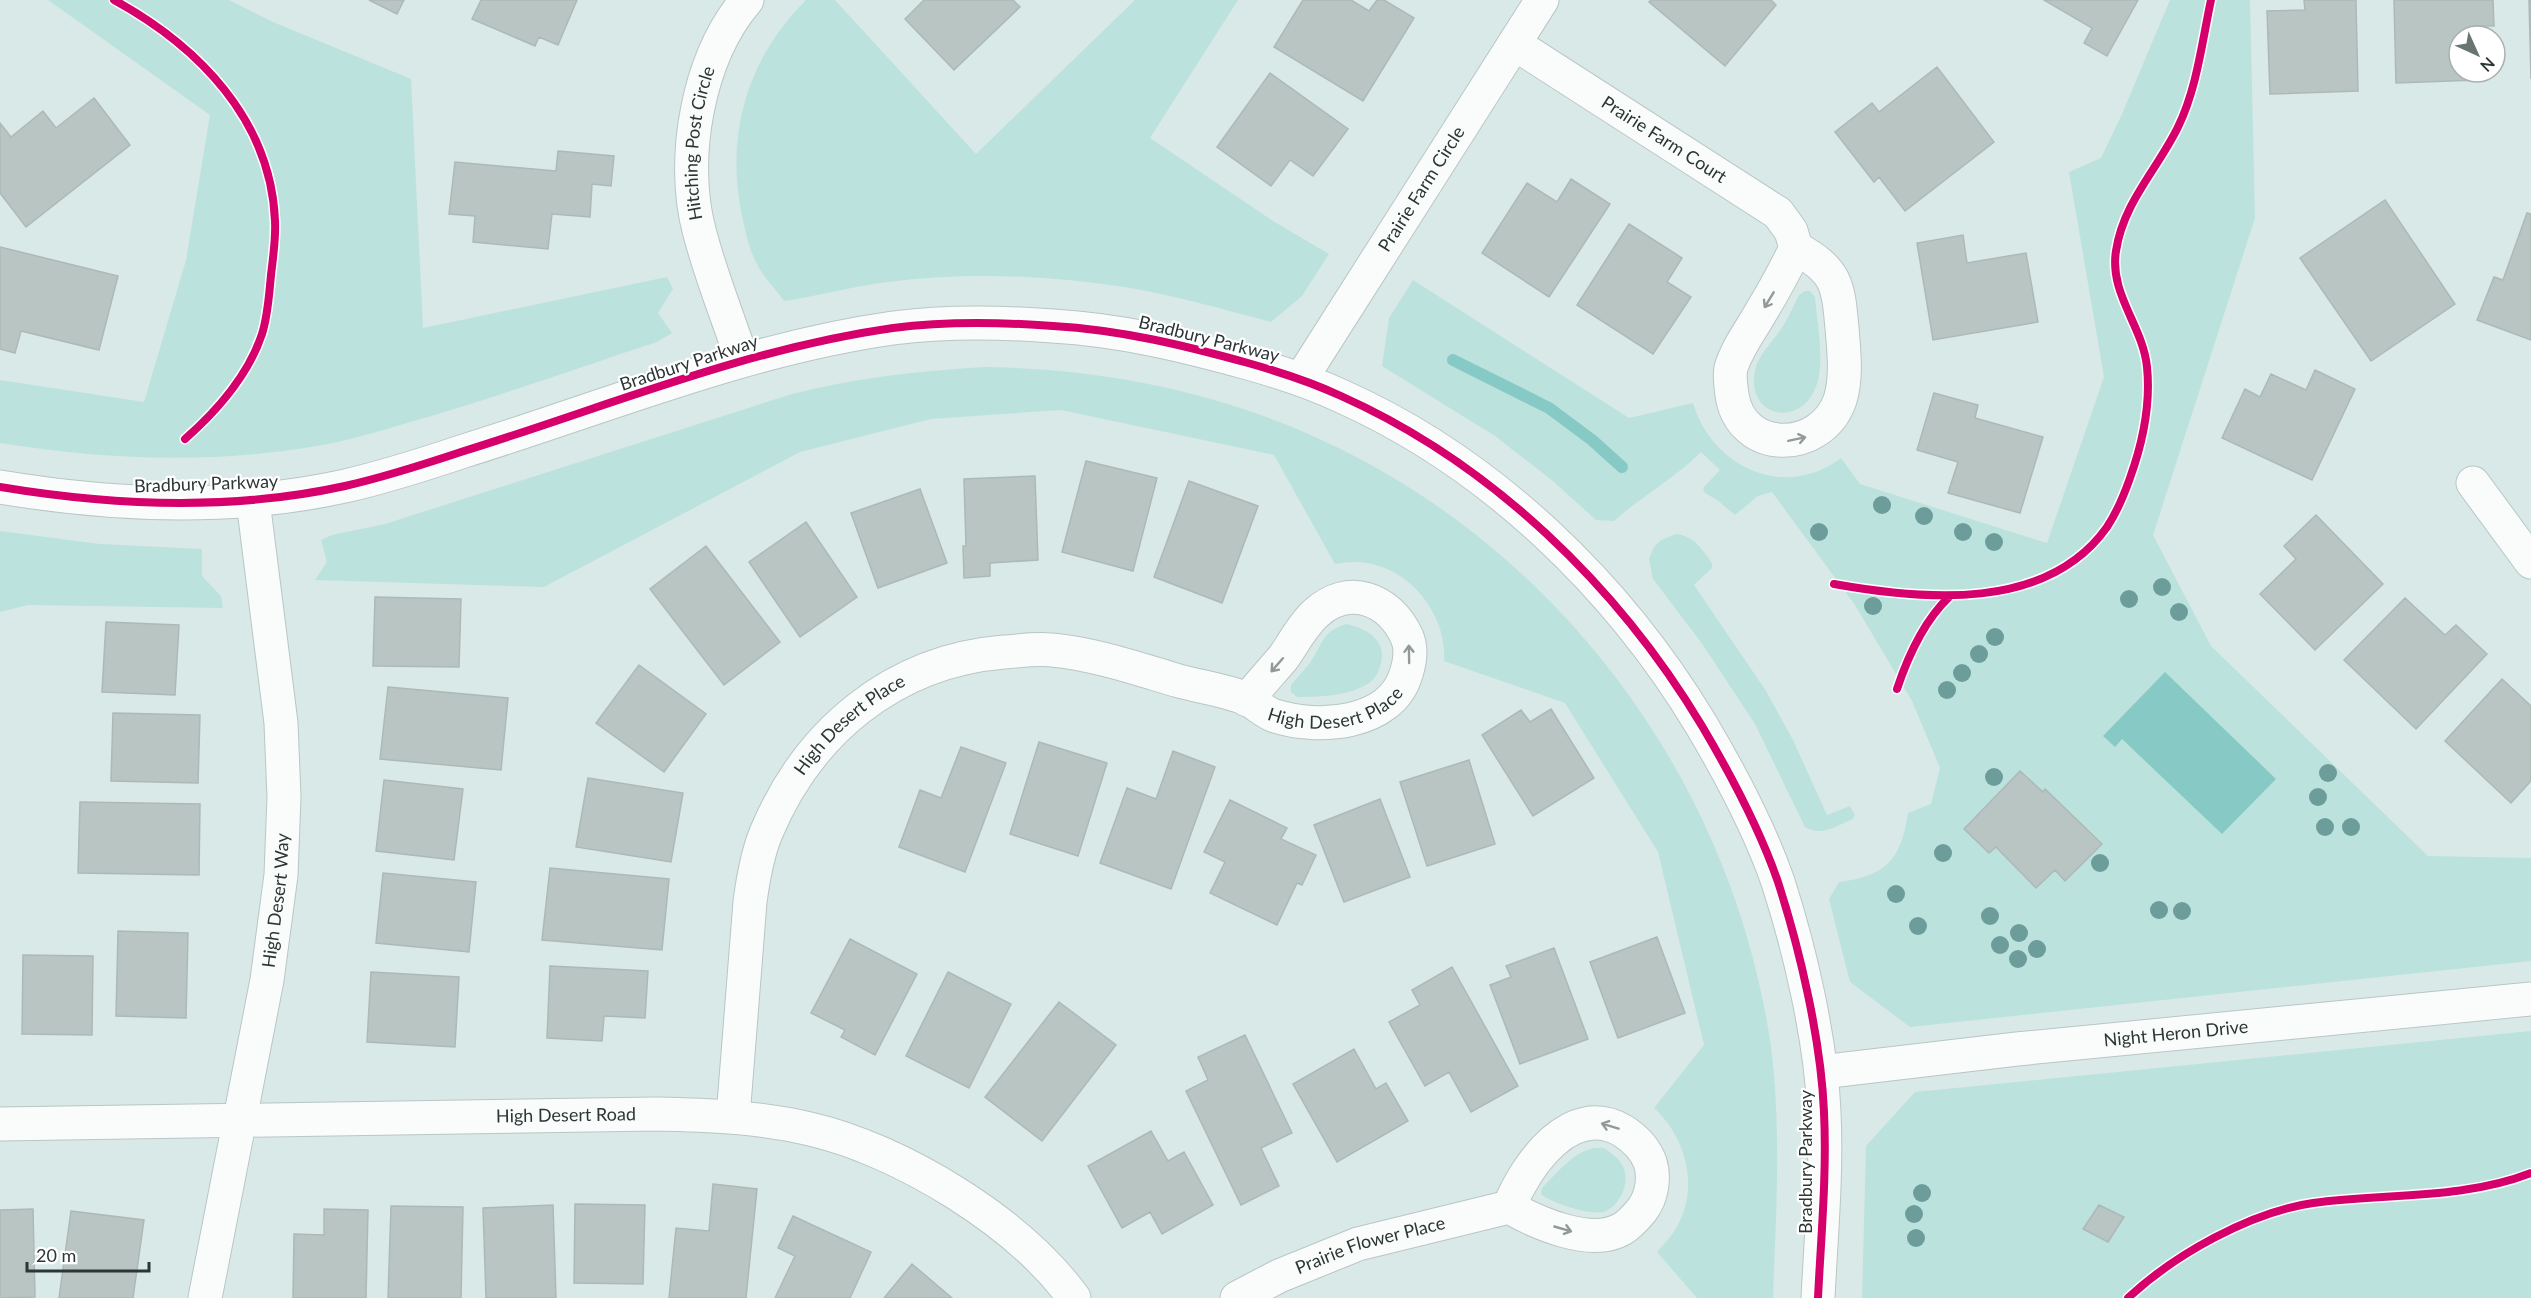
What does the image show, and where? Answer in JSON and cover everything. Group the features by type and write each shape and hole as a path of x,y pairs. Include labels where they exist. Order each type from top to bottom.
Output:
{"street":[{"name":"Hitching Post Circle","path":"742,360 698,229 691,162 695,125 709,70 731,20 747,0"},
{"name":"Prairie Farm Circle","path":"1301,379 1542,0"},
{"name":"Prairie Farm Court","path":"1515,44 1765,202 1778,213 1791,231 1796,248"},
{"path":"1796,248 1815,259 1833,277 1839,292 1845,380 1833,414 1809,436 1790,441 1768,438 1750,431 1740,418 1733,403 1731,370 1736,354 1777,286 1796,248"},
{"name":"Bradbury Parkway","path":"0,487 120,502 253,501 345,486 547,426 742,360 816,341 909,326 976,322 1114,331 1192,347 1301,379 1346,398 1441,453 1498,493 1559,547 1610,599 1662,663 1718,752 1759,835 1776,877 1799,958 1821,1072 1824,1140 1818,1298"},
{"path":"2473,483 2531,561"},
{"name":"High Desert Way","path":"205,1298 267,980 281,875 284,797 281,723 253,501"},
{"name":"High Desert Place","path":"732,1117 750,902 754,870 765,834 785,794 809,760 832,731 861,706 890,685 920,671 954,660 988,653 1051,650 1087,656 1248,699 1274,716 1324,723 1372,713 1394,697 1404,682 1410,660 1408,639 1396,619 1380,603 1350,597 1331,603 1314,615 1281,660 1248,699"},
{"name":"Night Heron Drive","path":"1821,1072 2017,1049 2531,999"},
{"name":"High Desert Road","path":"0,1124 656,1114 732,1117 812,1129 846,1140 913,1169 981,1211 1045,1263 1074,1298"},
{"name":"Prairie Flower Place","path":"1237,1298 1290,1271 1358,1244 1509,1207"}],"shaded area":[{"path":"48,0 229,0 273,22 411,79 423,328 667,277 673,289 658,313 672,333 657,342 486,399 373,433 317,446 237,456 158,458 80,453 0,443 0,380 144,402 186,260 210,115"},
{"path":"806,0 835,0 976,154 1135,0 1238,0 1150,138 1273,221 1329,254 1302,296 1271,322 1143,290 1095,283 1006,276 917,279 875,284 784,301 760,269 749,245 737,181 737,152 746,97 756,71 769,46"},
{"path":"2170,0 2250,0 2255,218 2153,535 2211,646 2428,856 2531,858 2531,961 1910,1027 1850,982 1829,899 1839,882 1869,875 1888,863 1901,843 1908,813 1931,804 1940,768 1912,701 1855,605 1772,492 1758,496 1735,515 1705,493 1703,488 1720,470 1701,452 1680,471 1614,521 1596,520 1554,482 1495,436 1382,366 1389,318 1413,280 1629,418 1693,403 1702,426 1716,445 1733,460 1753,471 1774,476 1796,477 1819,471 1841,458 1860,484 2047,543 2104,377 2069,172 2101,158"},
{"path":"1810,291 1815,297 1820,349 1818,380 1811,396 1802,406 1790,412 1778,412 1767,408 1759,400 1754,387 1756,366 1761,355 1782,328 1799,295"},
{"path":"983,367 1068,372 1153,385 1236,406 1315,437 1403,483 1483,540 1555,607 1619,681 1673,763 1716,851 1749,943 1770,1040 1774,1072 1777,1169 1773,1298 1697,1298 1657,1252 1679,1223 1686,1203 1688,1173 1680,1144 1673,1131 1654,1108 1704,1045 1658,852 1565,703 1444,661 1440,628 1423,598 1412,585 1383,567 1359,562 1335,564 1274,455 1061,410 931,419 800,452 544,587 315,580 327,562 321,540 332,535 385,524 792,394 887,376"},
{"path":"0,531 100,544 202,549 202,576 221,596 223,608 28,605 0,612"},
{"path":"1676,534 1693,540 1712,563 1712,568 1694,585 1766,691 1793,740 1827,815 1850,806 1855,815 1853,819 1823,831 1805,827 1755,724 1703,645 1653,579 1649,559 1654,547 1661,540"},
{"path":"1346,624 1367,632 1378,642 1382,655 1375,677 1369,683 1353,691 1324,696 1297,697 1291,692 1291,685 1311,662 1325,637"},
{"path":"2531,1031 2531,1298 1862,1298 1866,1146 1915,1092"},
{"path":"1604,1148 1609,1151 1624,1169 1626,1176 1624,1190 1612,1207 1600,1212 1582,1211 1541,1194 1542,1188 1566,1164 1586,1150"}],"water":[{"path":"2165,672 2276,779 2222,834 2122,739 2115,747 2103,736"}],"building":[{"path":"369,0 404,0 397,14"},
{"path":"481,0 577,0 558,45 539,37 535,46 472,19"},
{"path":"924,0 1013,0 1020,7 954,70 905,19"},
{"path":"1303,0 1351,0 1369,11 1377,0 1384,0 1414,18 1363,101 1274,47"},
{"path":"1651,0 1771,0 1776,5 1725,66 1649,2"},
{"path":"2044,0 2138,0 2107,56 2084,43 2092,28"},
{"path":"2304,0 2356,0 2358,91 2270,94 2267,11 2305,10"},
{"path":"2394,0 2493,0 2494,24 2447,24 2447,81 2396,83"},
{"path":"2529,0 2531,0 2531,79"},
{"path":"1937,67 1994,142 1905,211 1879,177 1874,182 1835,132 1872,103 1879,112"},
{"path":"1270,73 1348,129 1313,176 1290,160 1271,186 1217,147"},
{"path":"94,98 130,145 26,227 0,193 0,123 11,137 43,111 56,128"},
{"path":"558,151 614,156 611,186 592,184 590,217 552,214 548,249 473,242 475,216 449,214 455,162 556,171"},
{"path":"1571,179 1610,204 1549,297 1482,253 1527,183 1557,202"},
{"path":"2385,200 2455,304 2371,361 2300,258"},
{"path":"2527,213 2531,214 2531,340 2477,320 2494,277 2503,280"},
{"path":"1629,224 1682,258 1667,282 1691,297 1653,354 1577,305"},
{"path":"1963,235 1967,263 2026,253 2038,322 1933,340 1917,243"},
{"path":"0,247 118,276 99,350 21,331 15,353 0,349"},
{"path":"2315,370 2355,389 2312,480 2222,438 2245,389 2260,397 2271,374 2306,390"},
{"path":"1934,393 1978,405 1975,418 2043,437 2020,513 1948,493 1958,462 1917,450"},
{"path":"1086,461 1157,478 1133,571 1062,552"},
{"path":"1035,476 1038,560 990,563 990,576 964,578 963,546 966,546 964,479"},
{"path":"1189,481 1258,506 1222,603 1154,577"},
{"path":"920,489 947,563 878,588 851,513"},
{"path":"2316,515 2383,584 2315,650 2260,594 2296,559 2284,546"},
{"path":"806,522 857,597 800,637 749,562"},
{"path":"706,546 780,642 724,685 650,589"},
{"path":"375,597 461,599 459,667 373,666"},
{"path":"2405,598 2445,635 2456,625 2487,654 2416,729 2344,660"},
{"path":"106,622 179,625 175,695 102,692"},
{"path":"639,665 706,714 664,772 596,723"},
{"path":"2502,679 2531,706 2531,781 2511,803 2445,741"},
{"path":"388,687 508,698 501,770 380,759"},
{"path":"1551,709 1594,778 1533,816 1482,735 1521,710 1530,722"},
{"path":"113,713 200,715 198,783 111,781"},
{"path":"1039,742 1107,763 1078,856 1010,834"},
{"path":"961,747 1006,763 965,872 899,847 920,790 941,798"},
{"path":"1173,751 1215,767 1171,889 1100,863 1127,788 1156,799"},
{"path":"1469,760 1495,844 1427,866 1400,782"},
{"path":"2020,771 2043,792 2045,789 2102,844 2065,881 2055,870 2036,888 1996,847 1989,853 1964,829"},
{"path":"588,778 683,793 671,862 576,847"},
{"path":"384,780 463,789 454,860 376,851"},
{"path":"1380,799 1410,877 1344,902 1314,825"},
{"path":"1230,800 1287,828 1281,839 1316,855 1302,885 1297,883 1277,925 1210,893 1225,862 1204,852"},
{"path":"80,802 200,804 199,875 78,873"},
{"path":"550,868 669,879 662,950 542,940"},
{"path":"383,873 476,882 469,952 376,943"},
{"path":"118,931 188,933 186,1018 116,1016"},
{"path":"1657,937 1685,1013 1618,1038 1590,962"},
{"path":"850,939 917,974 875,1055 841,1037 845,1030 811,1013"},
{"path":"1554,948 1588,1039 1520,1064 1490,985 1511,977 1506,966"},
{"path":"23,955 93,956 92,1035 22,1034"},
{"path":"550,966 648,971 645,1018 604,1016 602,1041 547,1038"},
{"path":"1452,967 1518,1086 1471,1112 1449,1072 1425,1086 1389,1022 1420,1005 1412,990"},
{"path":"371,972 459,977 455,1047 367,1042"},
{"path":"948,972 1011,1004 969,1088 906,1056"},
{"path":"1059,1002 1116,1045 1042,1141 985,1097"},
{"path":"1245,1035 1292,1133 1261,1148 1279,1186 1241,1205 1186,1091 1208,1080 1198,1057"},
{"path":"1354,1049 1376,1089 1386,1083 1408,1121 1337,1162 1293,1084"},
{"path":"1151,1131 1168,1161 1184,1152 1213,1205 1162,1234 1150,1212 1122,1228 1088,1166"},
{"path":"713,1184 757,1189 746,1298 669,1298 676,1228 709,1231"},
{"path":"575,1204 645,1205 643,1284 574,1283"},
{"path":"553,1205 556,1298 486,1298 483,1208"},
{"path":"2099,1205 2124,1217 2108,1242 2083,1229"},
{"path":"391,1206 463,1207 461,1298 388,1298"},
{"path":"33,1209 35,1297 0,1298 0,1210"},
{"path":"324,1209 368,1210 366,1298 293,1298 294,1234 324,1235"},
{"path":"71,1211 144,1220 133,1298 59,1298"},
{"path":"793,1216 871,1252 850,1298 775,1298 795,1256 778,1248"},
{"path":"912,1264 952,1298 884,1298"}],"waterway":[{"path":"1453,360 1549,408 1592,440 1622,467"}],"cycle path":[{"path":"114,0 174,40 201,64 224,90 244,119 260,150 270,184 275,241 266,320 262,334 249,364 231,391 185,439"},
{"path":"1834,584 1906,594 1944,595 1981,593 2018,587 2052,574 2082,555 2107,527 2120,503 2135,464 2145,424 2148,396 2144,352 2117,282 2116,251 2133,202 2170,143 2185,112 2198,65 2211,0"},
{"path":"0,487 129,502 216,502 302,494 375,479 676,381 784,350 893,328 933,324 1033,325 1127,335 1176,344 1248,363 1330,391 1396,424 1449,456 1499,493 1546,534 1590,578 1669,674 1734,782 1762,841 1778,882 1794,936 1819,1055 1825,1135 1818,1298"},
{"path":"1897,689 1906,664 1924,628 1949,597"},
{"path":"2128,1298 2167,1266 2190,1251 2239,1226 2289,1208 2340,1200 2451,1192 2505,1182 2531,1173"}]}
